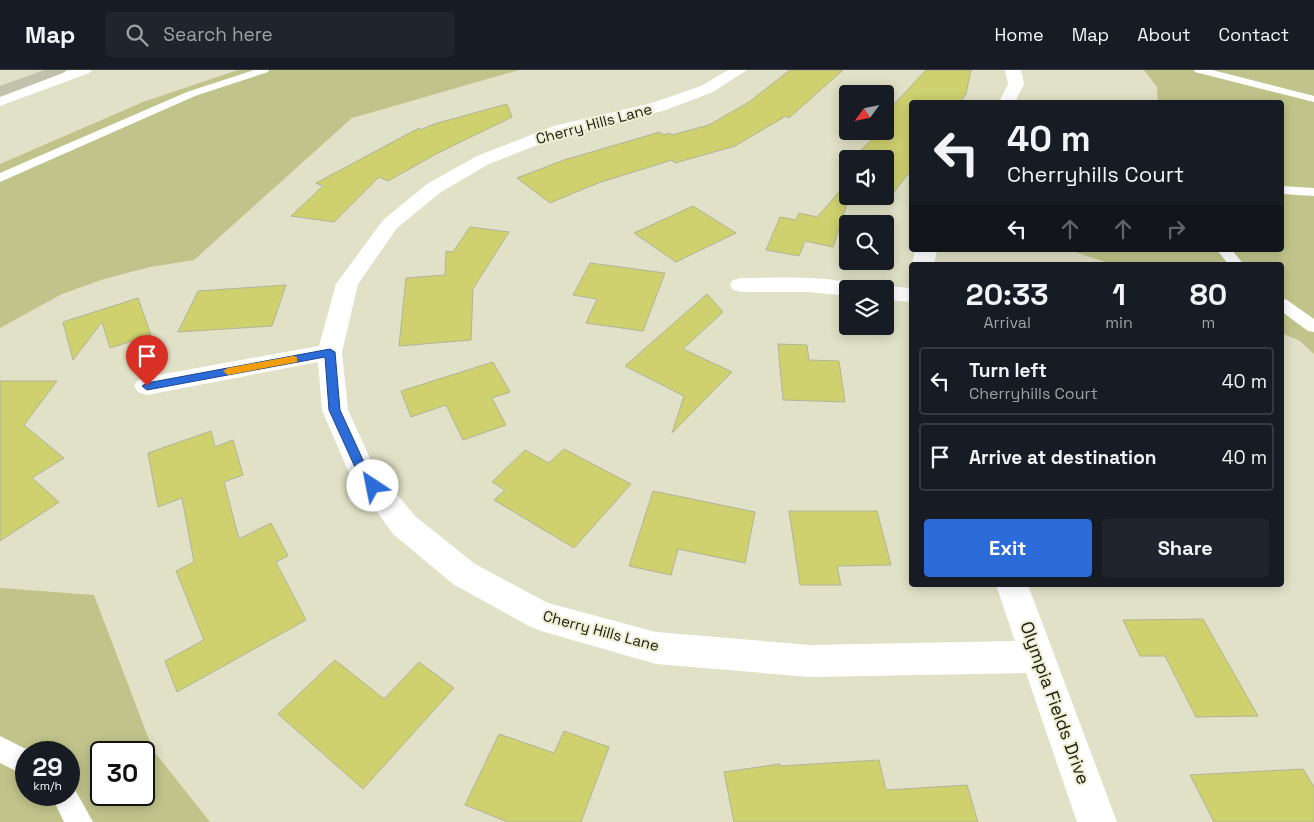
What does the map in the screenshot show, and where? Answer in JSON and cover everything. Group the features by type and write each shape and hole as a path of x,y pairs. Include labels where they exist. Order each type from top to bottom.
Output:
{"main road":[{"path":"0,77 21,70"},
{"path":"0,92 58,70"}],"street":[{"path":"0,101 84,70"},
{"name":"Cherry Hills Lane","path":"739,70 707,90 657,106 560,130 483,160 434,188 390,224 347,284 330,352 335,410 363,473 404,525 464,574 541,616 656,648 810,661 1038,657"},
{"path":"1008,100 1016,84 1013,70"},
{"path":"741,285 839,288"},
{"path":"894,294 909,295"},
{"path":"147,386 330,352"},
{"name":"Olympia Fields Drive","path":"1013,587 1098,822"}],"lane":[{"path":"0,178 191,94 264,70"},
{"path":"1199,70 1314,98"},
{"path":"1284,190 1314,192"},
{"path":"1226,252 1234,262"},
{"path":"1284,305 1314,327"},
{"path":"0,749 15,757"},
{"path":"70,806 79,822"}],"green space":[{"path":"238,70 519,70 352,118 194,260 150,267 104,279 62,294 0,328 0,164 143,102"},
{"path":"1144,70 1314,70 1314,354 1300,341 1284,334 1284,262 1105,262 1075,252 1284,252 1284,100 1158,100 1157,87"},
{"path":"0,588 94,595 150,741 90,741 90,806 155,806 155,753 210,822 0,822"}],"building":[{"path":"790,70 843,70 789,118 786,116 735,146 675,163 672,160 598,183 550,203 517,178 564,160 660,132 664,135 670,133 672,135 709,125 749,102"},
{"path":"926,70 971,70 966,94 962,100 909,100 909,173 894,192 894,150 861,150 871,140 894,140 894,104"},
{"path":"507,104 512,117 438,153 388,181 379,177 334,222 291,216 323,186 316,183 419,128 420,130 434,124"},
{"path":"839,192 839,205 847,205 843,215 839,215 839,229 833,247 805,241 799,256 766,250 780,217 796,220 799,213 817,217"},
{"path":"693,206 736,233 676,262 634,233"},
{"path":"470,227 509,232 473,289 471,340 399,346 406,278 445,275 446,251 453,252"},
{"path":"590,263 665,273 643,331 586,323 597,299 573,295"},
{"path":"286,285 272,326 178,332 198,291"},
{"path":"707,294 723,312 683,349 732,372 672,433 684,396 625,366"},
{"path":"138,298 151,335 110,348 102,322 73,360 63,322"},
{"path":"778,344 807,345 809,360 839,361 845,402 783,400"},
{"path":"493,362 510,392 492,398 506,425 463,440 446,405 411,417 401,391"},
{"path":"0,381 57,381 24,425 64,458 32,478 59,502 0,541"},
{"path":"211,431 215,447 233,440 243,475 224,482 239,539 271,523 288,556 276,562 306,620 177,692 165,661 204,640 176,571 194,562 182,498 158,507 148,453"},
{"path":"564,449 631,484 574,548 494,500 505,490 492,482 525,450 549,463"},
{"path":"653,491 755,512 745,563 678,549 671,575 629,566"},
{"path":"789,511 877,511 891,565 837,566 841,585 800,585"},
{"path":"1203,619 1258,716 1196,717 1165,656 1140,656 1123,620"},
{"path":"335,660 384,699 419,662 454,688 363,789 278,714"},
{"path":"564,731 609,747 581,822 508,822 465,805 499,734 554,753"},
{"path":"879,760 886,790 967,785 978,822 734,822 724,772 780,764 781,766"},
{"path":"1303,769 1314,787 1314,822 1214,822 1190,775"}],"slow traffic":[{"path":"228,371 293,359"}],"route":[{"path":"147,386 330,352 335,410 363,473 373,486"}]}
